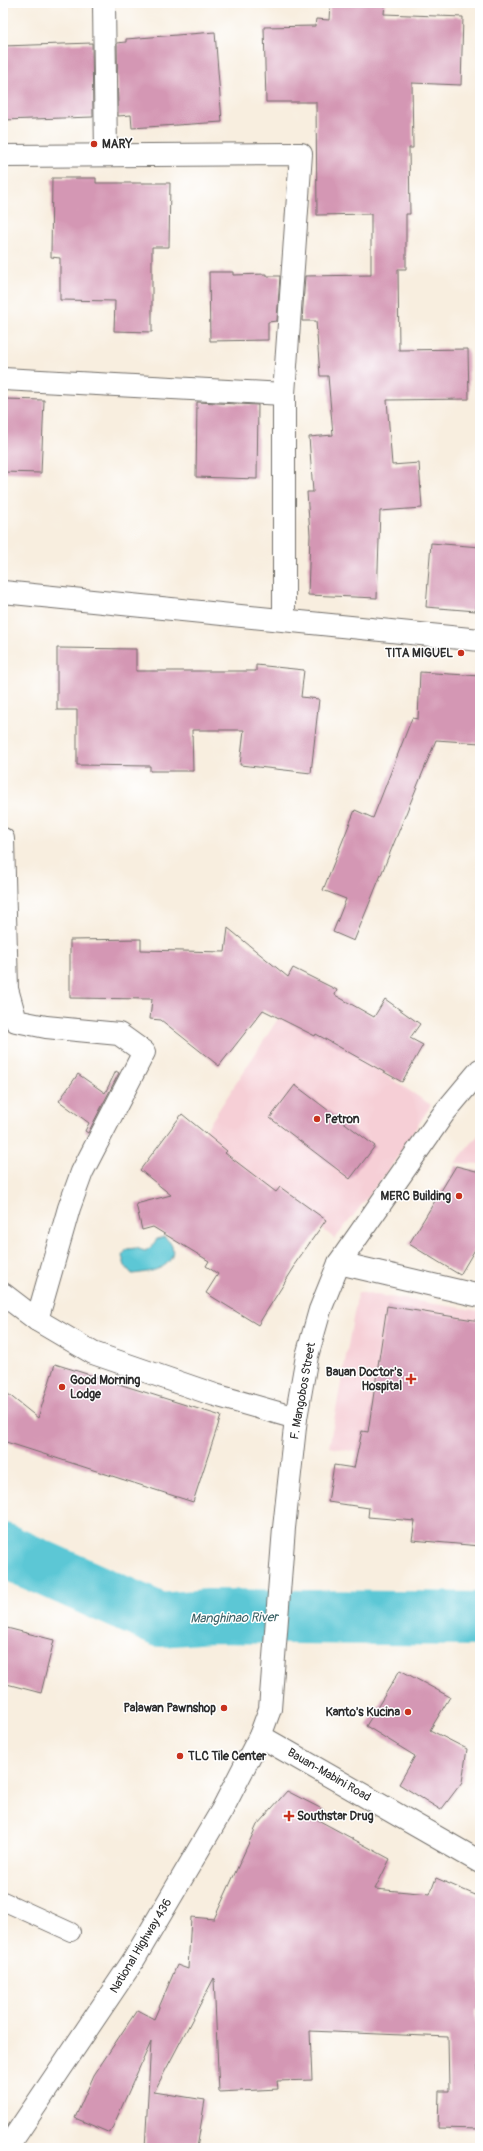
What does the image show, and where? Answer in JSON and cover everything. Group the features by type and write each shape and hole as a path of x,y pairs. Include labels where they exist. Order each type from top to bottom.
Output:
{"street":[{"path":"104,3 106,155"},
{"path":"3,156 301,154 284,394 284,620"},
{"path":"3,379 284,394"},
{"path":"3,592 480,640"},
{"path":"3,839 7,989 16,1021 46,1027 119,1034 144,1052 82,1172 69,1208 37,1320"},
{"name":"F. Mangobos Street","path":"260,1736 270,1709 275,1660 284,1528 296,1418 307,1356 320,1310 339,1263 444,1113 480,1070"},
{"path":"339,1263 480,1296"},
{"path":"3,1294 37,1320 93,1353 215,1395 296,1418"},
{"name":"Bauan-Mabini Road","path":"260,1736 480,1862"},
{"name":"National Highway 436","path":"7,2148 133,1962 222,1810 260,1736"}],"lane":[{"path":"3,1901 71,1932"}],"shaded area":[{"name":"Petron","path":"285,1008 431,1105 388,1171 335,1239 203,1134"},
{"path":"480,1133 480,1164 455,1163"},
{"name":"Bauan Doctor's Hospital","path":"358,1292 480,1311 480,1474 329,1447"}],"water":[{"path":"164,1237 173,1249 171,1258 168,1262 157,1269 132,1274 125,1266 122,1256 127,1249 136,1248 145,1251 151,1247 157,1239"}],"building":[{"path":"330,3 385,3 384,14 463,17 461,85 412,83 413,148 409,148 410,214 406,214 406,269 398,269 399,350 468,349 469,399 387,400 392,465 419,463 422,508 380,511 377,598 308,595 310,535 307,492 313,492 309,437 333,435 328,376 320,376 316,321 302,321 305,276 371,275 371,214 317,215 316,102 266,102 264,27 315,26 316,19 329,20"},
{"path":"215,32 222,122 132,128 131,115 118,116 117,43 126,42 126,39"},
{"path":"92,43 93,117 3,120 3,46"},
{"path":"52,178 96,178 96,183 170,183 169,247 152,247 152,332 114,331 115,301 60,300 60,258 51,257"},
{"path":"209,272 233,272 233,275 267,274 267,276 280,276 277,321 268,322 268,340 210,341"},
{"path":"3,399 44,400 41,473 3,472"},
{"path":"197,402 258,405 257,479 196,477"},
{"path":"431,543 480,547 476,611 426,607"},
{"path":"57,648 136,649 136,671 256,671 256,665 304,670 301,697 319,699 311,773 240,765 244,730 192,730 193,771 150,771 150,766 77,765 77,710 57,710"},
{"path":"420,672 480,676 480,743 436,740 354,941 333,932 346,899 323,890 355,810 373,818 412,718 418,719"},
{"path":"228,928 288,977 293,968 337,990 335,995 374,1017 385,999 420,1024 410,1038 423,1045 402,1082 316,1034 315,1036 263,1010 219,1066 161,1020 150,1019 152,999 70,998 70,940 141,939 141,950 225,952"},
{"path":"116,1071 119,1073 88,1133 85,1131 89,1123 59,1101 78,1074 105,1093"},
{"path":"295,1085 375,1146 350,1179 270,1118"},
{"path":"182,1114 227,1151 225,1153 276,1192 280,1187 326,1220 294,1265 295,1266 258,1325 206,1293 218,1274 206,1266 209,1261 153,1227 142,1230 136,1204 171,1195 140,1170"},
{"name":"MERC Building","path":"456,1166 480,1172 480,1241 460,1275 409,1244"},
{"name":"Bauan Doctor's Hospital","path":"387,1306 480,1321 480,1546 412,1540 415,1521 368,1517 369,1508 328,1502 334,1465 354,1468 362,1431 368,1432"},
{"path":"55,1364 221,1416 193,1502 3,1441 3,1390 38,1418"},
{"path":"3,1627 54,1640 41,1693 3,1683"},
{"path":"400,1670 450,1697 430,1730 467,1749 462,1782 441,1810 399,1784 415,1756 366,1726"},
{"path":"287,1791 324,1810 318,1820 390,1859 375,1889 430,1894 436,1878 480,1897 480,2009 476,2009 480,2129 438,2128 439,2091 449,2091 448,2037 310,2031 312,2080 277,2081 278,2089 219,2092 214,1978 154,2092 205,2100 197,2148 145,2148 151,2042 110,2133 75,2118 94,2075 137,2010 154,2019 177,1965 188,1969 191,1917 214,1919 257,1825"}],"waterway":[{"name":"Manghinao River","path":"3,1550 160,1620 209,1616 480,1619"}],"place":[{"name":"MARY","path":"94,144"},
{"name":"TITA MIGUEL","path":"461,653"},
{"name":"Petron","path":"317,1119"},
{"name":"MERC Building","path":"459,1196"},
{"name":"Bauan Doctor's Hospital","path":"411,1379"},
{"name":"Good Morning Lodge","path":"62,1387"},
{"name":"Palawan Pawnshop","path":"224,1708"},
{"name":"Kanto's Kucina","path":"408,1712"},
{"name":"TLC Tile Center","path":"180,1756"},
{"name":"Southstar Drug","path":"289,1816"}]}
